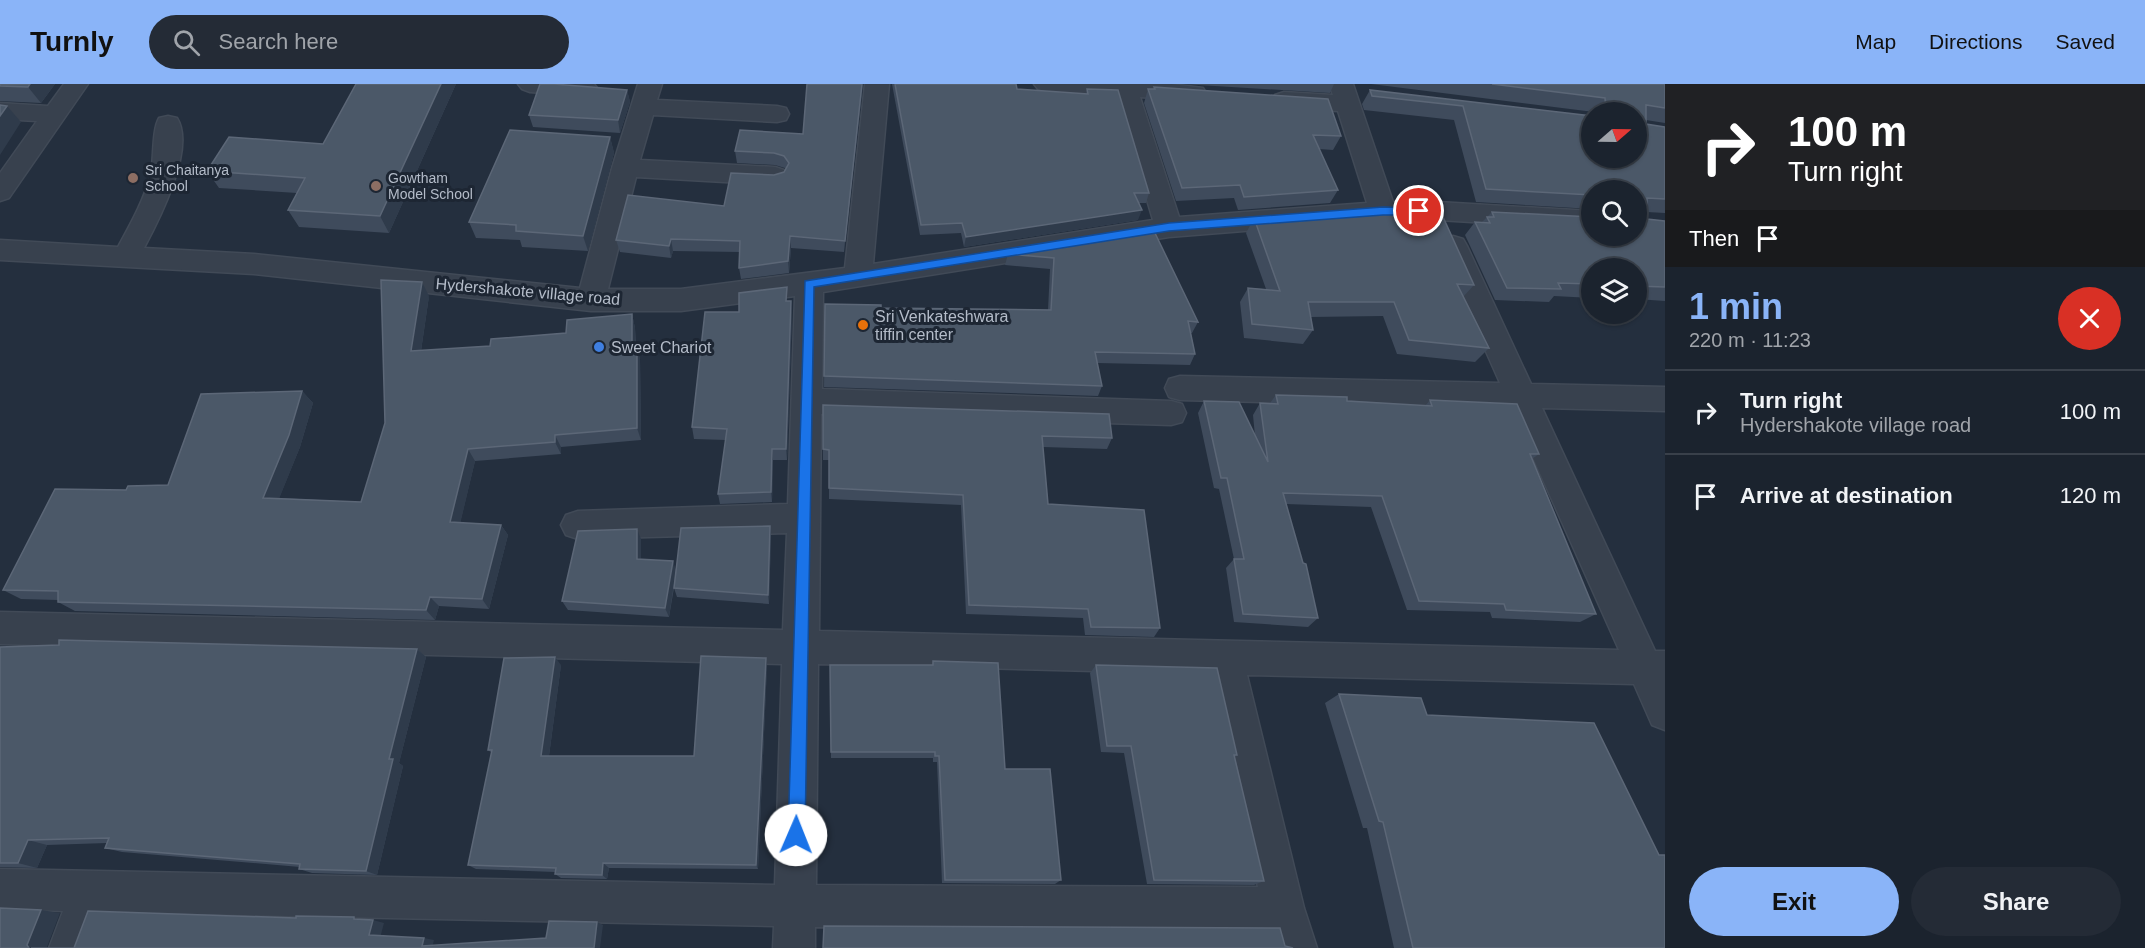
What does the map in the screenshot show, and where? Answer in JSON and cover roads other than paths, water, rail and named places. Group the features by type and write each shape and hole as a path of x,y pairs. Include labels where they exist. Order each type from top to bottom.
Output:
{"street":[{"path":"0,192 76,84"},
{"path":"530,84 635,93 777,114"},
{"path":"858,277 877,84"},
{"path":"1046,84 1124,86 1219,95"},
{"path":"1124,86 1169,227"},
{"path":"591,300 635,93"},
{"path":"1266,98 1350,93 1383,211"},
{"path":"0,111 55,114"},
{"path":"126,256 145,224 160,188 168,161 168,124"},
{"path":"622,151 775,176"},
{"name":"Hydershakote village road","path":"0,250 254,264 591,300 681,300 858,277 1169,227 1383,211 1581,219"},
{"path":"1437,212 1655,668 1665,712"},
{"path":"794,948 809,284"},
{"path":"807,401 1175,401 1523,396 1665,399"},
{"path":"578,525 804,518"},
{"path":"0,628 1655,668"},
{"path":"1225,657 1283,908 1296,948"},
{"path":"0,889 795,906 1283,908"},
{"path":"70,948 90,892"}],"place":[{"name":"Sri Chaitanya School","path":"133,178"},
{"name":"Gowtham Model School","path":"376,186"},
{"name":"Sri Venkateshwara tiffin center","path":"863,325"},
{"name":"Sweet Chariot","path":"599,347"}]}
